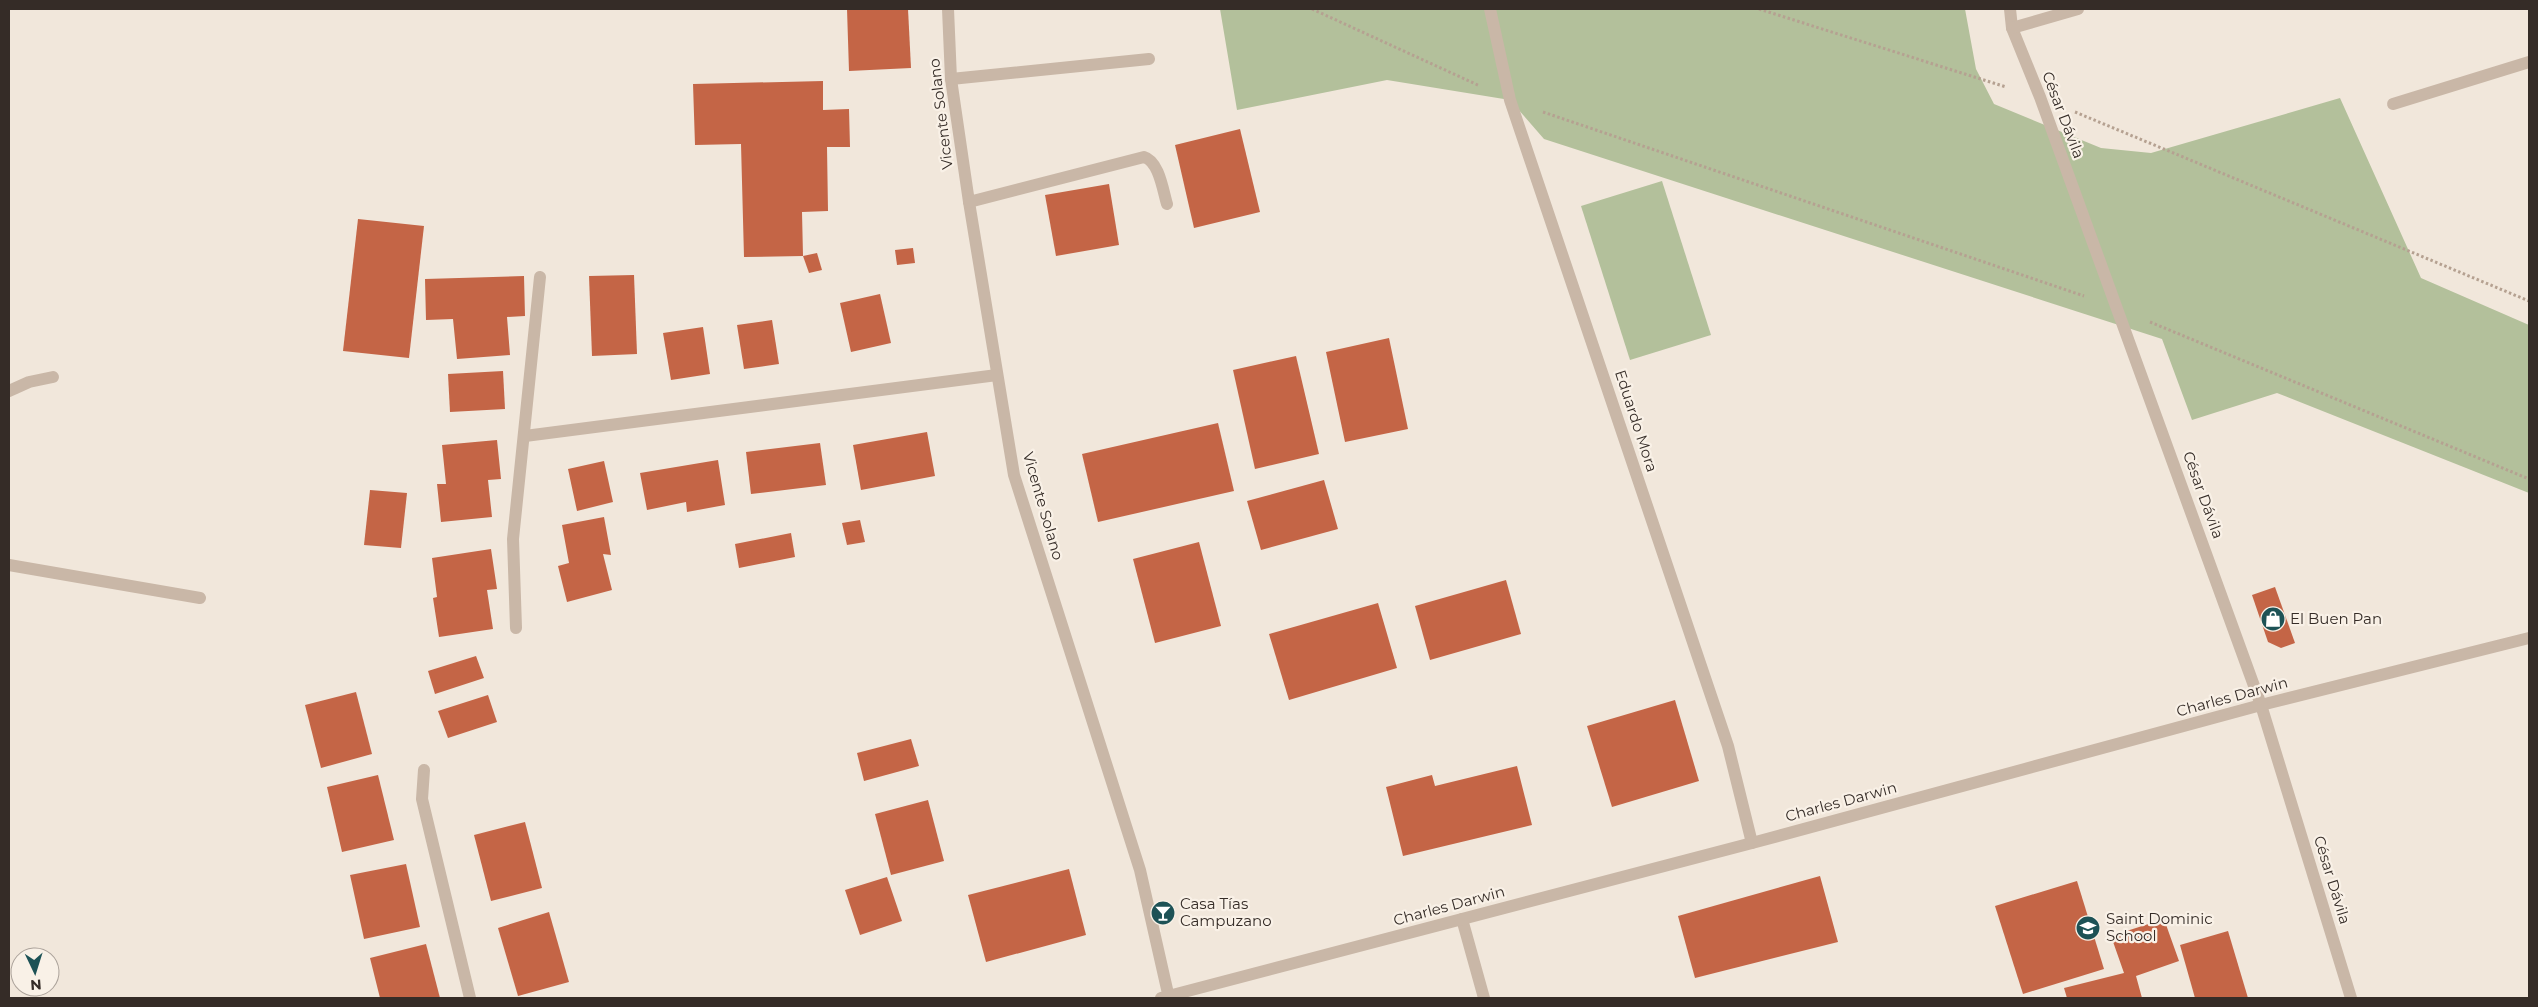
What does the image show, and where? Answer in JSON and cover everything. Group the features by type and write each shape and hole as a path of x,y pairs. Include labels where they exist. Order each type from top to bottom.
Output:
{"street":[{"name":"Vicente Solano","path":"948,9 952,78 969,202 1014,475 1140,870 1166,998"},
{"name":"Eduardo Mora","path":"1490,9 1510,100 1728,746 1752,843"},
{"name":"César Dávila","path":"2010,9 2012,28 2040,97 2261,705 2351,998"},
{"path":"2012,28 2078,9"},
{"path":"952,78 1150,60"},
{"path":"2393,104 2529,62"},
{"path":"969,202 1144,157 1150,159 1154,165 1168,204"},
{"path":"516,628 513,539 540,277"},
{"path":"525,436 996,375"},
{"path":"9,391 29,382 53,377"},
{"path":"9,565 200,598"},
{"name":"Charles Darwin","path":"1166,998 1752,843 2261,705 2529,638"},
{"path":"424,770 422,799 470,998"},
{"path":"1462,919 1484,998"}],"path":[{"path":"1312,9 1510,100 2116,308 2529,479"},
{"path":"1759,9 2040,97 2529,301"}],"green space":[{"path":"1220,9 1965,9 1976,69 1994,104 2101,148 2151,153 2340,98 2421,278 2529,325 2529,493 2277,393 2192,420 2162,339 1544,139 1510,100 1387,80 1237,110"},
{"path":"1662,181 1711,335 1630,360 1581,206"}],"building":[{"path":"847,9 908,9 911,68 849,71"},
{"path":"823,81 823,110 849,109 850,147 827,147 828,211 802,212 803,256 744,257 741,144 695,145 693,84"},
{"path":"1240,129 1260,212 1194,228 1175,145"},
{"path":"1109,184 1119,245 1056,256 1045,195"},
{"path":"358,219 424,226 409,358 343,351"},
{"path":"913,248 915,263 897,265 895,250"},
{"path":"817,253 822,270 809,273 803,256"},
{"path":"634,275 637,354 592,356 589,276"},
{"path":"524,276 525,316 507,317 510,355 457,359 453,319 426,320 425,279"},
{"path":"880,294 891,343 851,352 840,303"},
{"path":"772,320 779,364 744,369 737,325"},
{"path":"703,327 710,374 671,380 663,333"},
{"path":"1389,338 1408,429 1345,442 1326,352"},
{"path":"1296,356 1319,454 1255,469 1233,370"},
{"path":"503,371 505,409 450,412 448,374"},
{"path":"1218,423 1234,491 1098,522 1082,454"},
{"path":"927,432 935,476 861,490 853,445"},
{"path":"497,440 501,479 488,480 492,517 441,522 437,484 446,484 442,445"},
{"path":"820,443 826,485 751,494 746,452"},
{"path":"718,460 725,505 687,512 686,502 647,510 640,473"},
{"path":"604,461 613,502 577,511 568,469"},
{"path":"1324,480 1338,529 1261,550 1247,501"},
{"path":"370,490 407,493 401,548 364,545"},
{"path":"604,517 611,555 603,554 612,590 567,602 558,566 569,563 562,525"},
{"path":"860,520 865,542 847,545 842,523"},
{"path":"791,533 795,557 739,568 735,544"},
{"path":"1199,542 1221,626 1155,643 1133,559"},
{"path":"491,549 497,589 487,590 493,629 439,637 433,598 437,597 432,558"},
{"path":"1506,580 1521,634 1430,660 1415,606"},
{"name":"El Buen Pan","path":"2275,587 2295,643 2281,648 2268,642 2252,595"},
{"path":"1378,603 1397,668 1289,700 1269,634"},
{"path":"476,656 484,678 435,694 428,671"},
{"path":"356,692 372,754 321,768 305,705"},
{"path":"488,695 497,722 448,738 438,711"},
{"path":"1675,700 1699,781 1612,807 1587,726"},
{"path":"911,739 919,766 864,781 857,753"},
{"path":"1517,766 1532,825 1403,856 1386,787 1432,775 1435,786"},
{"path":"378,775 394,840 342,852 327,787"},
{"path":"928,800 944,861 891,875 875,814"},
{"path":"525,822 542,888 491,901 474,835"},
{"path":"406,864 420,927 364,939 350,875"},
{"path":"1069,869 1086,935 986,962 968,895"},
{"path":"1820,876 1838,942 1695,978 1678,916"},
{"path":"887,877 902,921 860,935 845,890"},
{"path":"2077,881 2104,969 2023,994 1995,906"},
{"path":"549,912 569,982 518,996 498,928"},
{"path":"2164,919 2179,961 2136,976 2142,998 2067,998 2064,988 2124,973 2111,936"},
{"path":"2228,931 2248,998 2195,998 2180,945"},
{"path":"426,944 440,998 380,998 370,958"}],"place":[{"name":"El Buen Pan","path":"2273,619"},
{"name":"Casa Tías Campuzano","path":"1163,913"},
{"name":"Saint Dominic School","path":"2088,928"}]}
